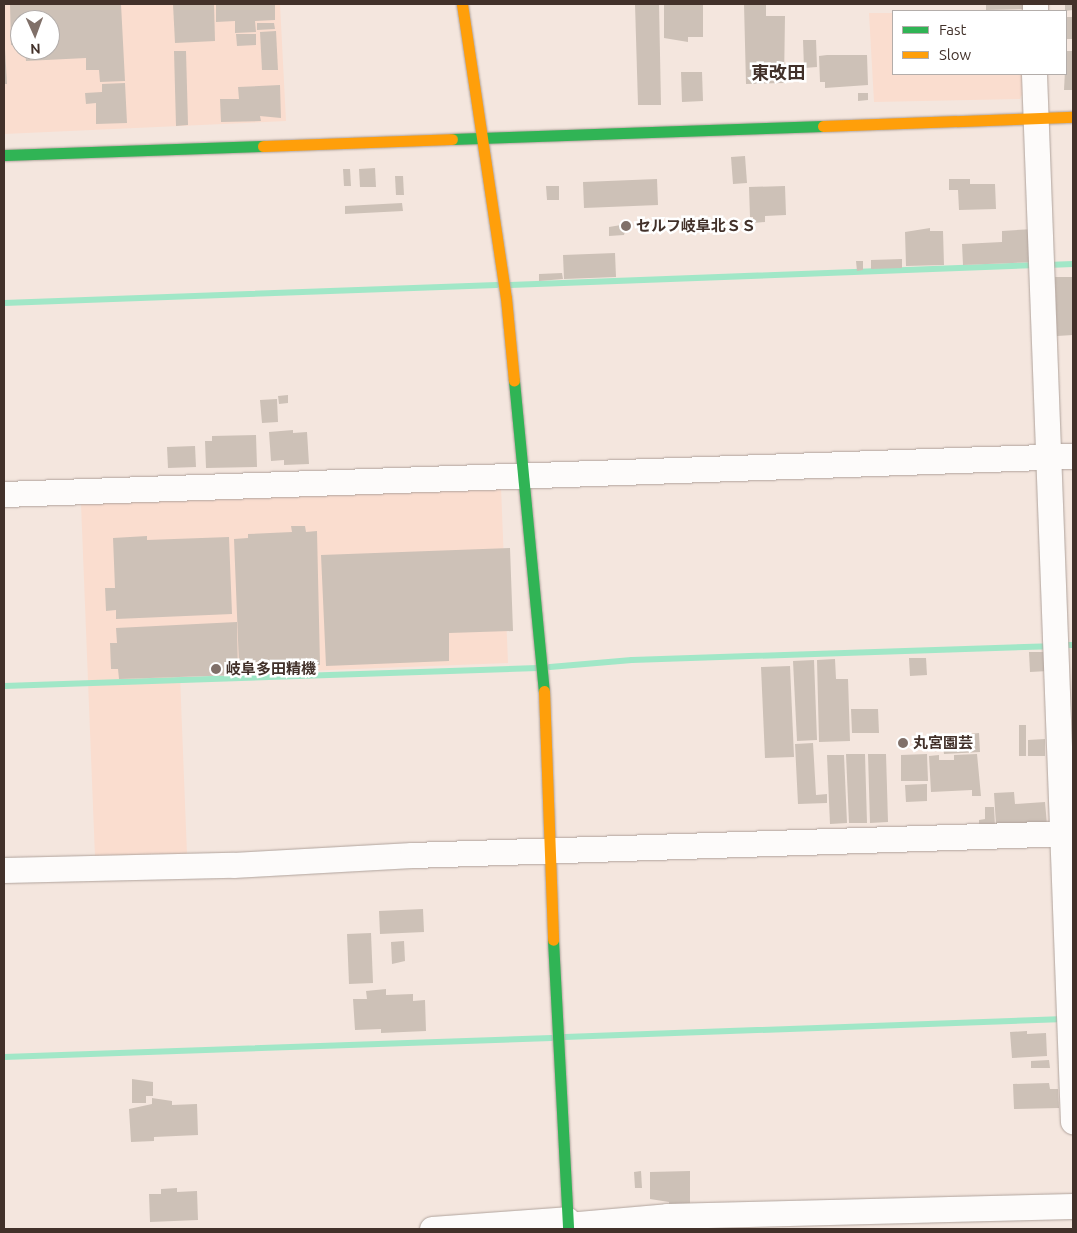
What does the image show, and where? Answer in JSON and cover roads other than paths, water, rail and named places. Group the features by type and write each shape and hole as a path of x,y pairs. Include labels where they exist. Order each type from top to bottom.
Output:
{"street":[{"path":"462,4 506,298 543,668 548,850 567,1224"},
{"path":"1034,75 1034,118 1062,457 1073,1121"},
{"path":"4,155 483,136 1073,117"},
{"path":"4,494 523,474 1062,457"},
{"path":"4,870 233,865 548,850 1067,834"},
{"path":"432,1229 567,1224 667,1216 1073,1206"}],"waterway":[{"path":"1047,265 1073,264"},
{"path":"510,285 1037,265"},
{"path":"4,303 497,285"},
{"path":"1060,645 1073,645"},
{"path":"550,667 632,660 1050,646"},
{"path":"4,686 538,668"},
{"path":"565,1037 1065,1019"},
{"path":"4,1057 552,1038"}],"place":[{"name":"セルフ岐阜北ＳＳ","path":"626,226"},
{"name":"岐阜多田精機","path":"216,669"},
{"name":"丸宮園芸","path":"903,743"}],"district":[{"name":"東改田","path":"778,72"}]}
